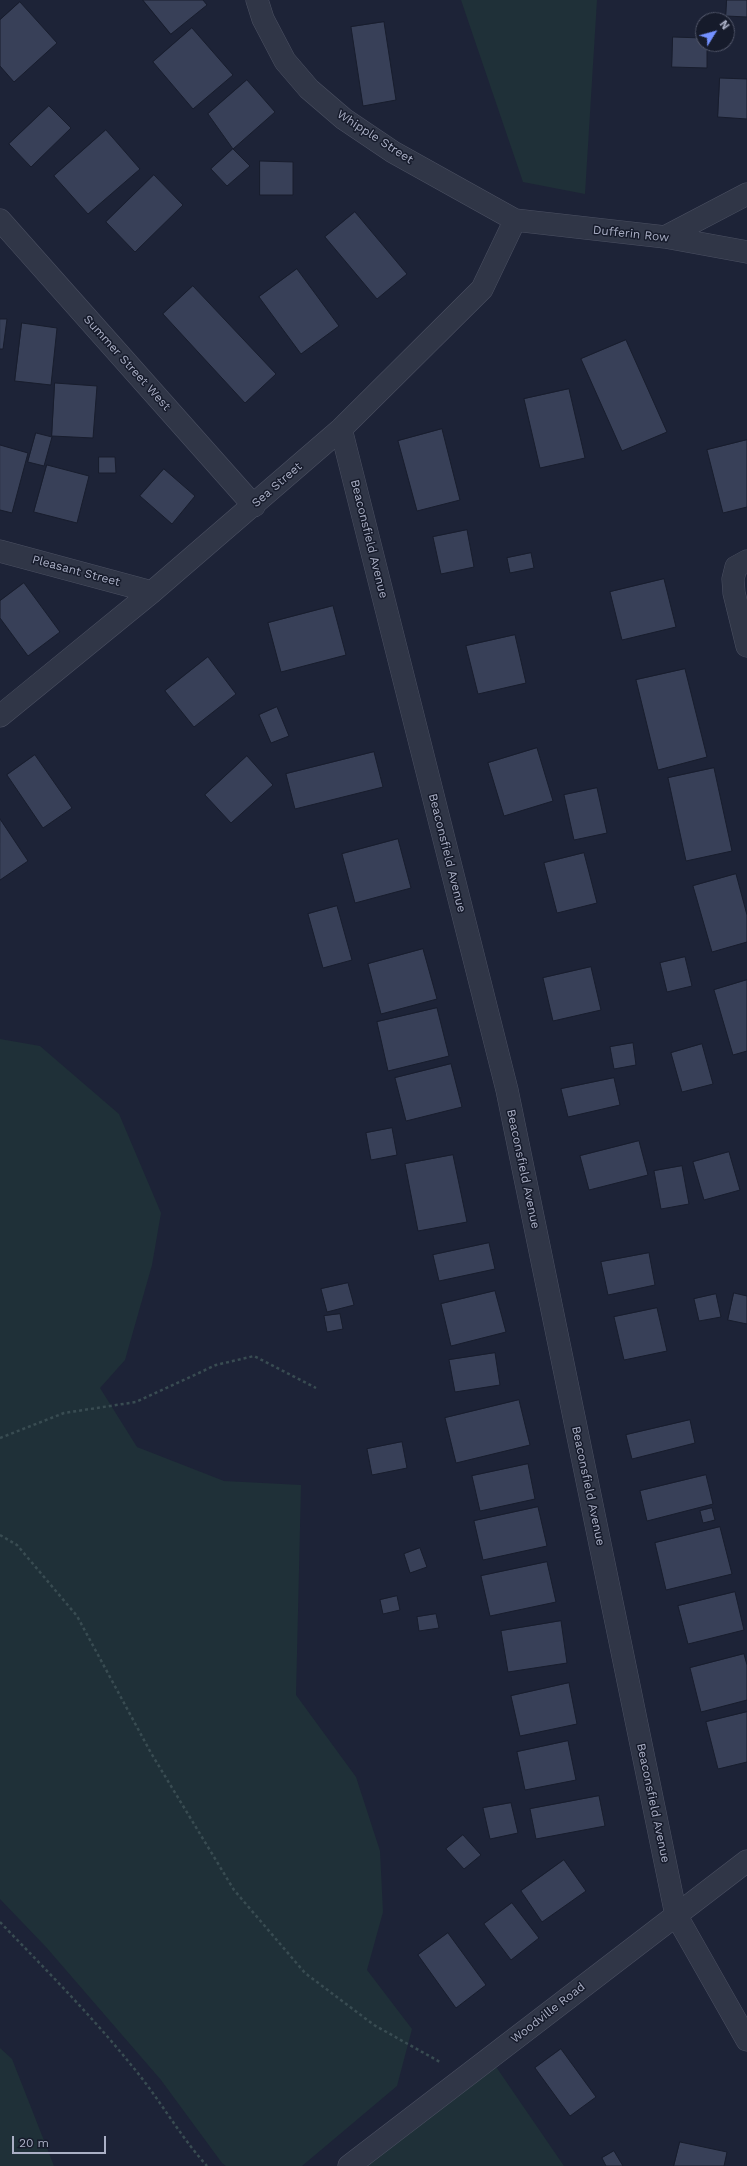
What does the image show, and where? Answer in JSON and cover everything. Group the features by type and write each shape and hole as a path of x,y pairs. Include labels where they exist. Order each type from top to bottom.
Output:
{"street":[{"name":"Whipple Street","path":"257,0 263,19 285,61 310,89 344,119 394,152 514,220"},
{"path":"665,237 747,194"},
{"name":"Summer Street West","path":"0,220 254,506"},
{"name":"Dufferin Row","path":"514,220 665,237 747,252"},
{"name":"Sea Street","path":"0,716 152,592 342,429 482,289 514,220"},
{"name":"Beaconsfield Avenue","path":"342,429 506,1090 676,1915 747,2040"},
{"name":"Pleasant Street","path":"0,551 152,592"},
{"path":"747,561 736,567 732,579 747,646"},
{"name":"Woodville Road","path":"349,2166 747,1861"}],"path":[{"path":"0,1438 64,1413 136,1402 216,1365 254,1356 316,1388"},
{"path":"0,1535 17,1545 77,1616 151,1753 234,1890 304,1973 374,2025 465,2076"},
{"path":"0,1922 71,1996 133,2067 193,2150 207,2166"}],"shaded area":[{"path":"461,0 597,0 585,194 523,182"},
{"path":"0,1039 40,1046 119,1114 161,1213 152,1265 125,1360 100,1388 137,1447 224,1481 301,1485 296,1695 356,1777 380,1851 383,1912 367,1970 412,2029 397,2086 302,2166 226,2166 222,2163 161,2080 46,1947 0,1899"},
{"path":"0,2048 12,2059 54,2166 0,2166"},
{"path":"490,2058 564,2166 349,2166"}],"building":[{"path":"143,0 203,0 207,5 171,34"},
{"path":"727,0 747,0 747,17 735,16 735,12 726,12"},
{"path":"20,2 57,43 14,82 0,66 0,20"},
{"path":"384,22 396,100 363,106 351,27"},
{"path":"192,28 233,75 193,109 153,62"},
{"path":"673,37 695,38 695,52 707,52 707,68 672,67"},
{"path":"720,78 747,79 747,119 718,117"},
{"path":"247,80 275,112 233,149 208,114"},
{"path":"49,106 71,128 31,167 9,144"},
{"path":"106,130 140,169 88,214 54,176"},
{"path":"233,149 250,166 227,186 211,169"},
{"path":"260,161 293,162 293,195 260,195"},
{"path":"154,175 183,205 135,252 106,222"},
{"path":"355,212 407,274 377,299 325,237"},
{"path":"297,269 339,326 301,354 259,297"},
{"path":"193,286 276,374 245,403 163,314"},
{"path":"0,319 7,319 3,349 0,349"},
{"path":"22,323 57,328 51,385 15,381"},
{"path":"626,340 667,432 622,451 581,359"},
{"path":"55,383 97,386 93,438 52,436"},
{"path":"569,389 585,458 540,468 524,399"},
{"path":"442,429 460,500 417,511 398,441"},
{"path":"36,433 52,437 44,466 28,462"},
{"path":"747,440 747,507 723,513 707,450"},
{"path":"0,445 28,453 12,513 0,510"},
{"path":"99,457 115,457 116,473 99,473"},
{"path":"47,465 89,476 77,523 34,512"},
{"path":"164,469 195,496 172,524 140,496"},
{"path":"467,530 474,567 441,574 433,537"},
{"path":"531,553 534,568 510,573 507,558"},
{"path":"664,579 676,627 622,640 610,592"},
{"path":"24,583 60,632 28,656 0,618 0,601"},
{"path":"333,606 346,655 281,672 268,623"},
{"path":"515,635 526,683 478,694 466,646"},
{"path":"208,657 236,694 194,727 165,691"},
{"path":"685,669 707,757 658,770 636,680"},
{"path":"277,707 289,736 271,743 259,715"},
{"path":"537,748 553,801 504,816 488,763"},
{"path":"374,752 383,787 295,809 286,774"},
{"path":"35,755 72,808 43,828 7,775"},
{"path":"247,756 273,785 231,823 205,795"},
{"path":"714,768 732,851 686,861 668,778"},
{"path":"597,788 607,833 574,840 564,795"},
{"path":"0,819 28,861 0,880"},
{"path":"398,839 411,888 355,903 342,854"},
{"path":"584,853 597,903 557,913 544,863"},
{"path":"736,874 747,915 747,942 712,952 693,886"},
{"path":"337,906 352,960 323,968 308,914"},
{"path":"423,949 437,999 381,1014 368,964"},
{"path":"685,957 692,986 667,992 660,963"},
{"path":"591,967 601,1010 553,1021 543,978"},
{"path":"747,980 747,1051 733,1055 714,990"},
{"path":"437,1008 449,1056 388,1071 377,1022"},
{"path":"633,1043 636,1065 614,1069 610,1047"},
{"path":"702,1044 713,1084 682,1092 671,1053"},
{"path":"451,1064 462,1107 406,1121 395,1078"},
{"path":"614,1078 620,1105 568,1117 561,1089"},
{"path":"392,1128 397,1155 371,1160 366,1133"},
{"path":"639,1141 648,1175 589,1190 580,1156"},
{"path":"729,1152 740,1190 704,1200 693,1162"},
{"path":"453,1155 467,1222 418,1231 405,1164"},
{"path":"682,1166 689,1204 661,1209 654,1171"},
{"path":"489,1243 495,1269 439,1281 433,1255"},
{"path":"649,1253 655,1285 608,1295 601,1262"},
{"path":"348,1283 354,1305 327,1312 321,1289"},
{"path":"495,1291 506,1332 451,1346 441,1304"},
{"path":"734,1293 747,1296 747,1324 728,1320"},
{"path":"716,1294 721,1317 699,1321 694,1299"},
{"path":"657,1308 667,1351 624,1360 614,1317"},
{"path":"340,1314 343,1329 327,1332 324,1316"},
{"path":"495,1353 500,1385 455,1392 449,1360"},
{"path":"519,1400 530,1445 456,1463 445,1418"},
{"path":"690,1420 695,1443 632,1459 626,1435"},
{"path":"402,1442 407,1468 372,1475 367,1449"},
{"path":"528,1464 535,1499 480,1511 472,1476"},
{"path":"706,1475 713,1504 647,1521 640,1491"},
{"path":"538,1507 547,1546 483,1560 474,1521"},
{"path":"712,1508 715,1520 703,1523 700,1511"},
{"path":"720,1527 732,1574 666,1590 655,1543"},
{"path":"420,1548 427,1567 410,1573 404,1554"},
{"path":"547,1562 556,1602 490,1616 481,1576"},
{"path":"735,1592 744,1630 688,1644 678,1606"},
{"path":"397,1596 400,1610 383,1614 380,1600"},
{"path":"436,1614 439,1628 419,1631 417,1617"},
{"path":"561,1621 567,1663 508,1672 501,1631"},
{"path":"744,1654 747,1665 747,1700 701,1712 690,1668"},
{"path":"569,1683 577,1724 520,1736 511,1696"},
{"path":"747,1712 747,1762 718,1769 706,1722"},
{"path":"568,1741 576,1780 525,1790 517,1752"},
{"path":"599,1796 605,1826 536,1839 530,1809"},
{"path":"511,1803 518,1833 490,1839 483,1808"},
{"path":"463,1835 481,1855 464,1869 446,1849"},
{"path":"564,1860 586,1891 542,1922 521,1891"},
{"path":"512,1903 539,1938 511,1960 484,1924"},
{"path":"448,1933 486,1985 456,2008 418,1955"},
{"path":"561,2049 596,2097 570,2116 535,2068"},
{"path":"680,2142 727,2152 724,2166 674,2166"},
{"path":"614,2151 623,2166 606,2166 602,2158"}]}
